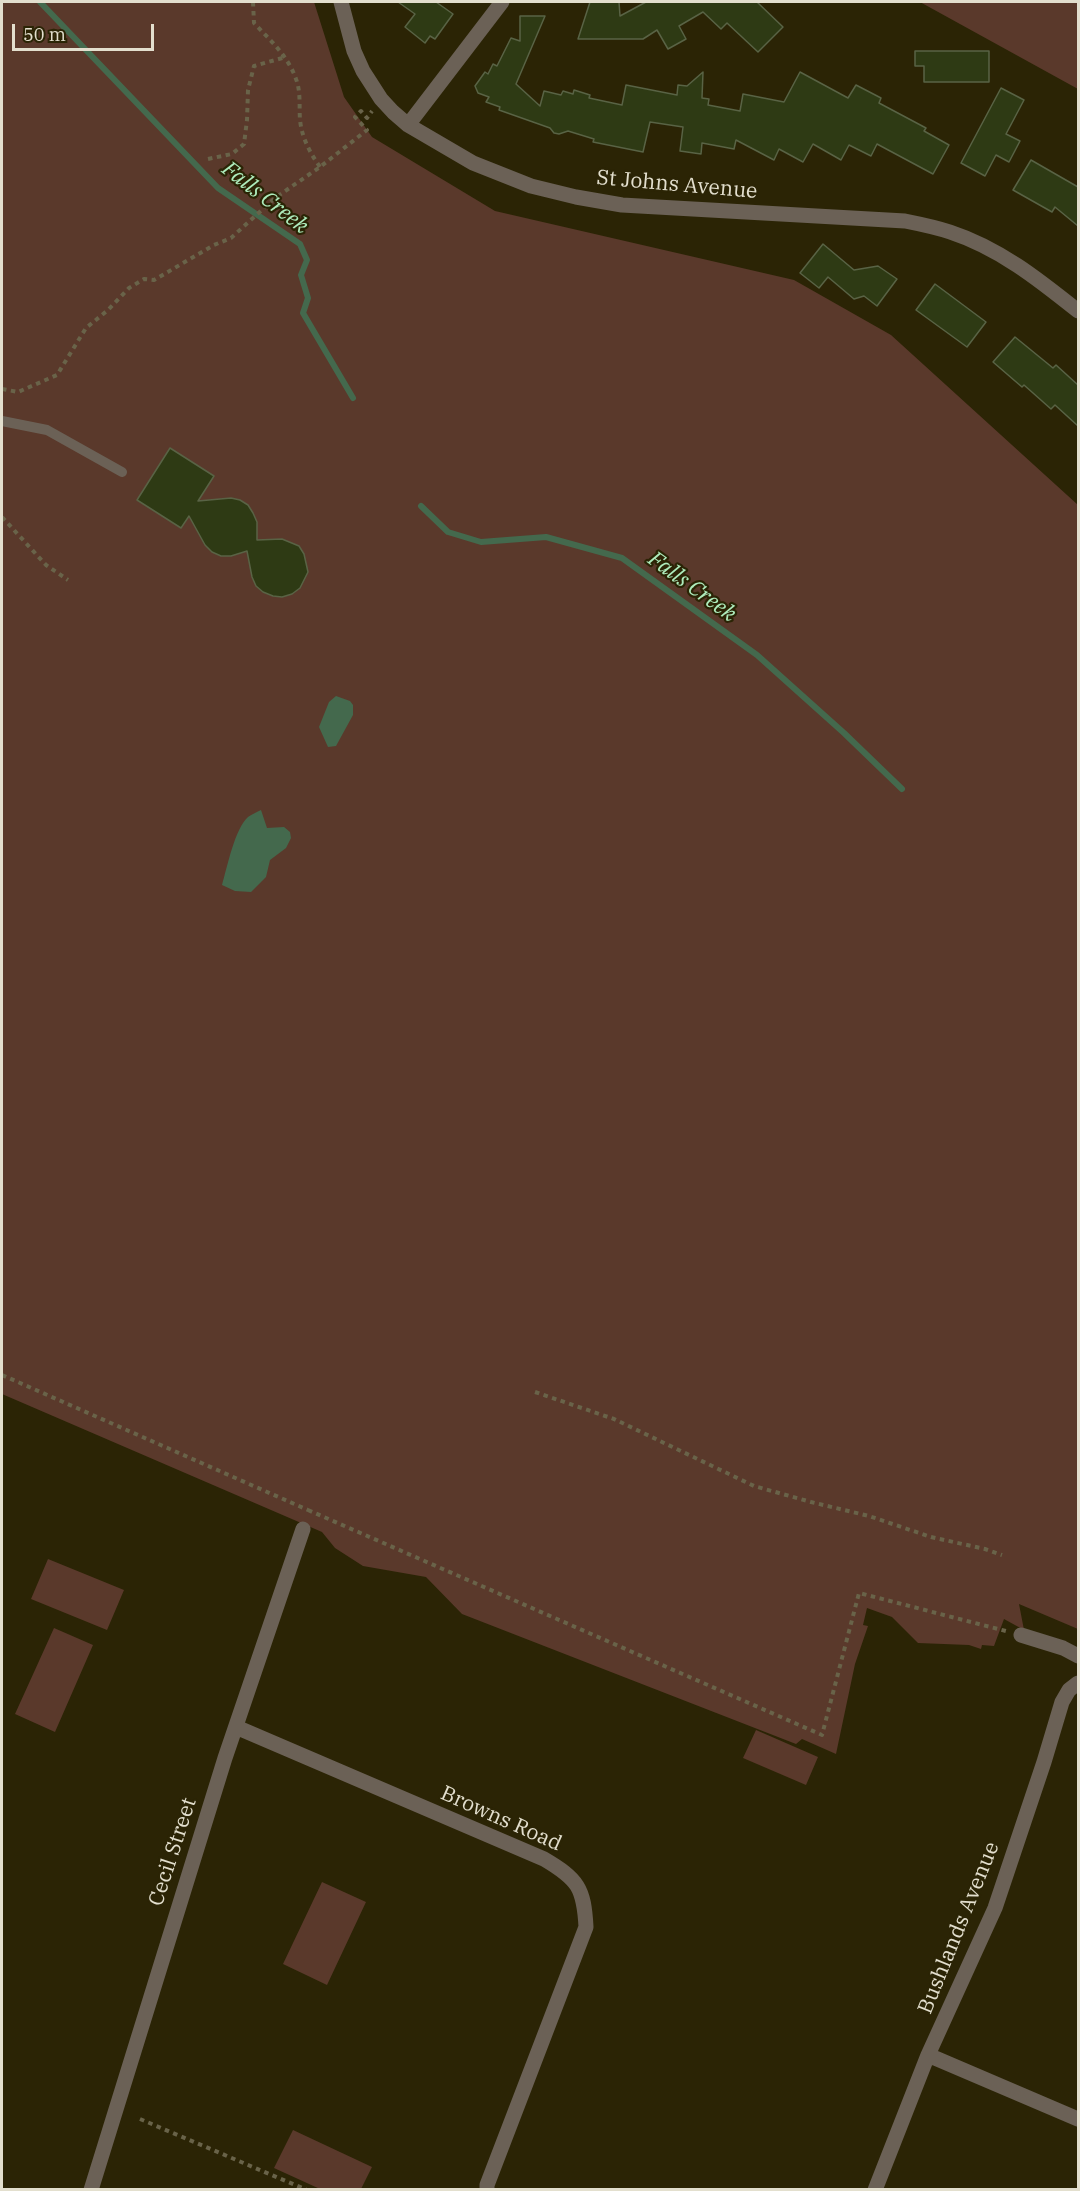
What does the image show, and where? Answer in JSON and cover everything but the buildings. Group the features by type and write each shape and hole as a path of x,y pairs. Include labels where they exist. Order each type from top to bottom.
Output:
{"street":[{"name":"St Johns Avenue","path":"341,2 354,51 363,71 381,99 408,125 473,163 531,186 622,205 905,221 950,231 990,248 1023,268 1078,311"},
{"path":"408,125 502,2"},
{"name":"Cecil Street","path":"91,2190 161,1958 303,1529"},
{"path":"1021,1635 1063,1648 1078,1656"},
{"name":"Bushlands Avenue","path":"874,2190 928,2055 994,1908 1062,1702 1069,1690 1078,1683"},
{"name":"Browns Road","path":"236,1727 544,1859 564,1871 578,1885 585,1904 586,1927 487,2190"},
{"path":"928,2055 1078,2119"}],"lane":[{"path":"2,421 47,430 122,472"}],"path":[{"path":"253,2 254,23 286,57 297,79 301,100 300,122 307,147 320,167"},
{"path":"208,159 232,154 244,144 248,90 254,66 286,57"},
{"path":"2,389 18,392 57,375 86,328 108,310 129,288 144,279 154,280 214,245 231,238 275,198 320,167 367,130 356,117 361,111 367,118"},
{"path":"2,517 46,565 68,580"},
{"path":"2,1375 822,1735 859,1593 1021,1635"},
{"path":"535,1392 614,1419 754,1486 869,1516 931,1537 1002,1555"},
{"path":"303,1529 308,1510"},
{"path":"140,2119 307,2190"}],"shaded area":[{"path":"2,2 314,2 344,97 372,137 495,211 794,280 891,335 1078,505 1078,1629 1019,1604 1024,1630 1004,1619 994,1646 982,1645 981,1649 969,1645 918,1643 892,1617 867,1608 863,1625 868,1626 855,1664 836,1754 802,1739 796,1744 462,1614 426,1577 363,1566 335,1548 322,1532 2,1394"},
{"path":"920,2 1078,2 1078,89"},
{"path":"336,696 350,701 353,705 353,715 336,746 328,747 319,727 329,702"},
{"path":"261,810 267,828 284,827 290,832 291,838 286,848 270,860 266,877 251,892 235,891 222,885 232,849 243,822"},
{"path":"48,1559 124,1590 107,1630 31,1599"},
{"path":"54,1628 93,1645 55,1732 15,1714"},
{"path":"756,1730 818,1757 806,1785 743,1758"},
{"path":"322,1882 366,1902 327,1985 283,1964"},
{"path":"293,2130 372,2167 361,2189 320,2189 274,2168"}],"waterway":[{"name":"Falls Creek","path":"40,2 218,188 300,244 307,260 301,275 308,298 303,313 353,398"},
{"name":"Falls Creek","path":"421,506 448,532 481,542 546,537 622,558 757,655 902,789"}]}
